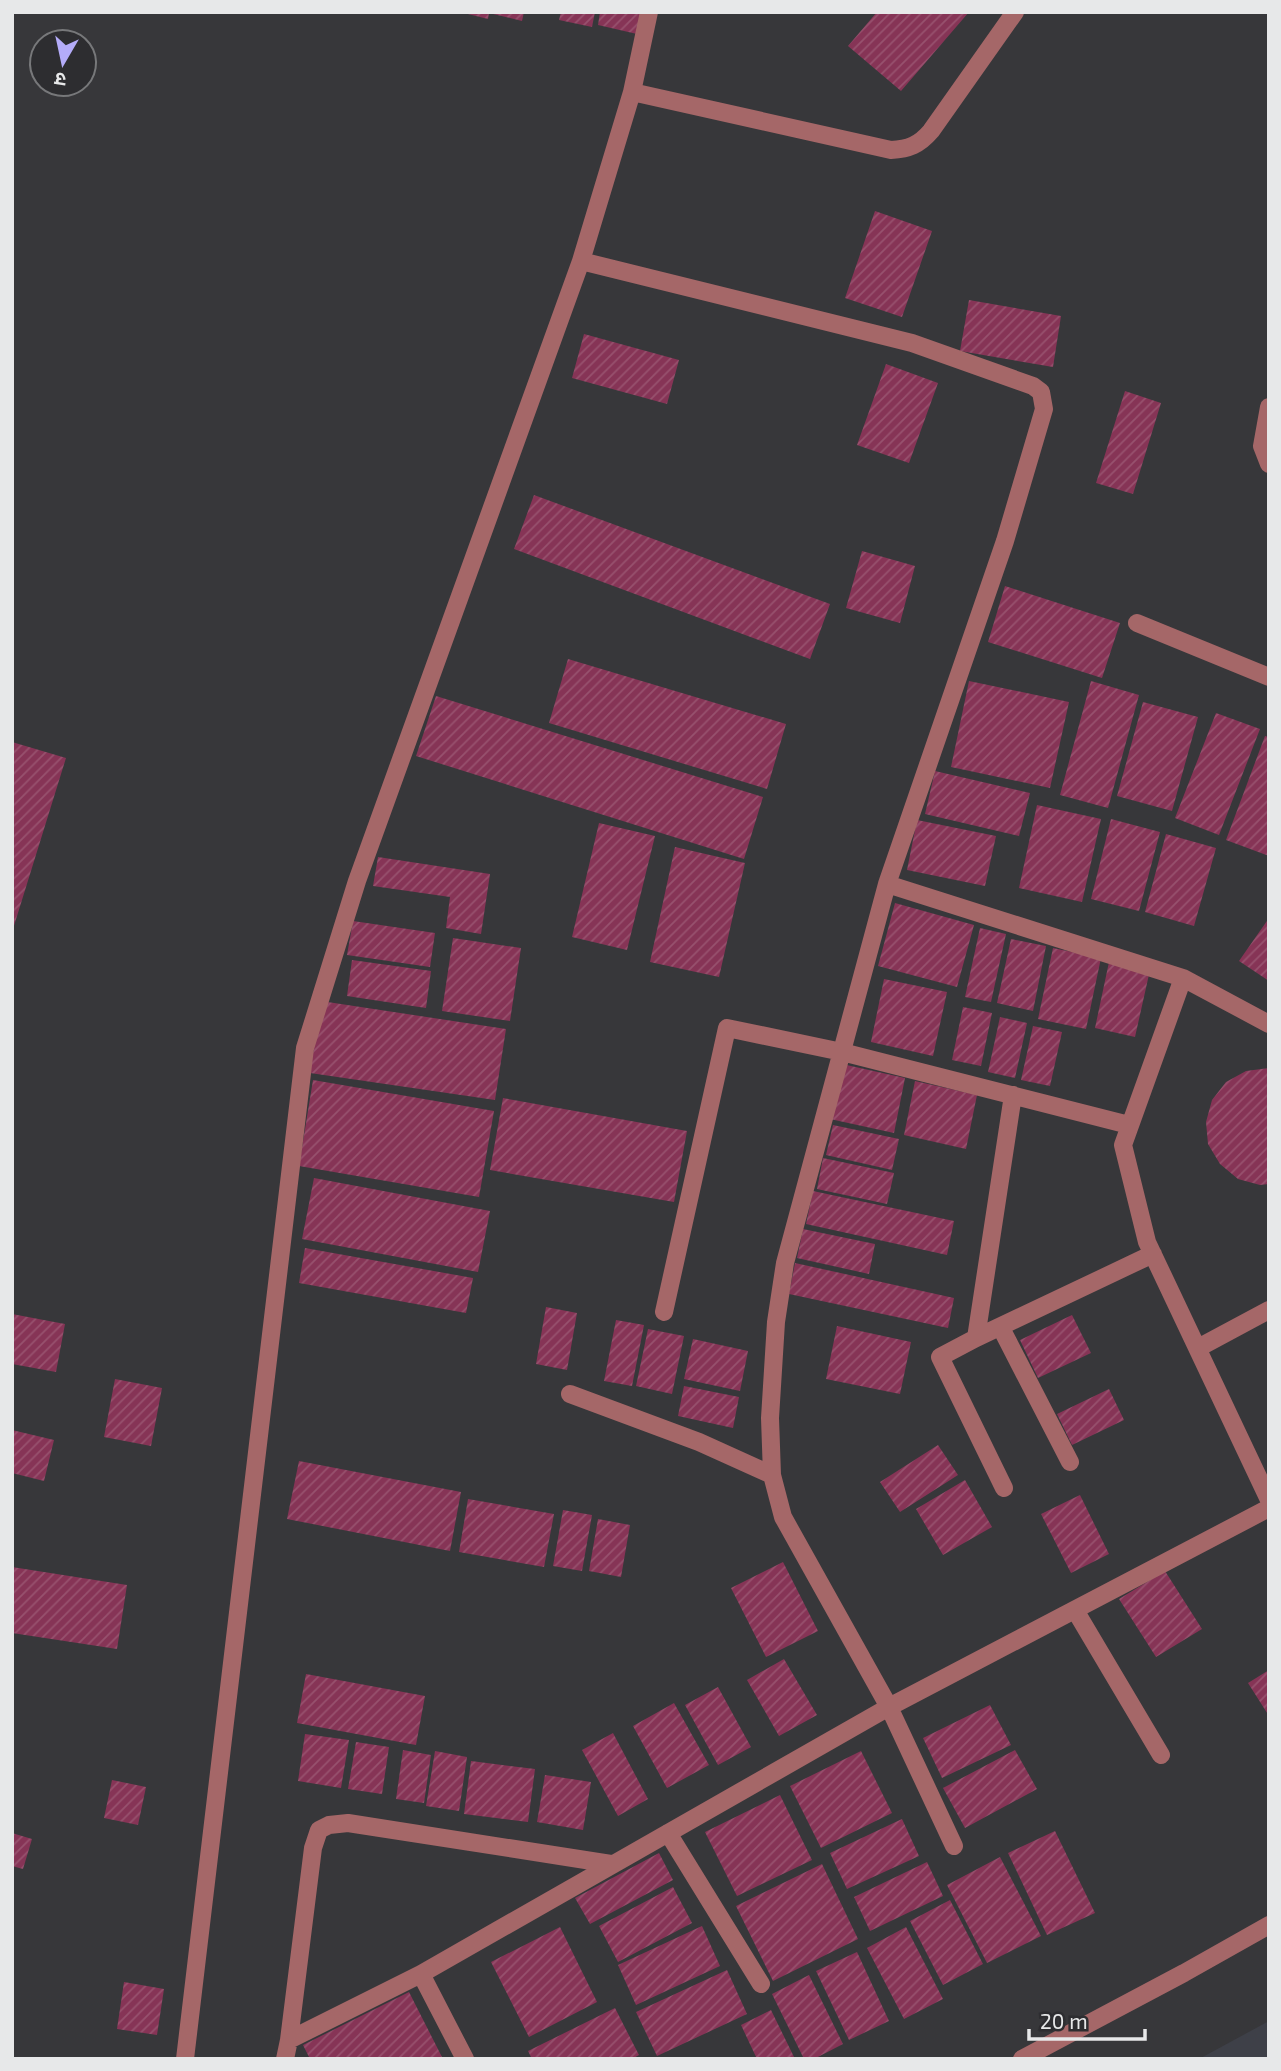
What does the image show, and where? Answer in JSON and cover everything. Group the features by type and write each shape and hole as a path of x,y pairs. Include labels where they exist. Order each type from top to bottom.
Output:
{"street":[{"path":"185,2059 305,1048 357,881 581,261 632,93 649,12"},
{"path":"632,93 891,150 906,149 921,143 931,131 1015,12"},
{"path":"581,261 912,343 1033,386 1041,392 1044,409 1005,541 887,884 785,1263 776,1322 770,1418 772,1475 783,1517 889,1707 954,1846"},
{"path":"1269,407 1262,446 1269,464"},
{"path":"1137,623 1269,677"},
{"path":"887,884 1183,978 1269,1024"},
{"path":"1183,978 1123,1145 1153,1254 1269,1500"},
{"path":"664,1312 727,1028 842,1052 1129,1125"},
{"path":"976,1338 1013,1095"},
{"path":"1004,1488 940,1357 1153,1254"},
{"path":"1198,1348 1269,1310"},
{"path":"1001,1328 1070,1462"},
{"path":"570,1394 699,1442 772,1475"},
{"path":"289,2040 421,1974 889,1707 1269,1508"},
{"path":"1075,1610 1161,1755"},
{"path":"285,2059 313,1848 318,1830 329,1825 348,1824 611,1864"},
{"path":"668,1833 761,1984"},
{"path":"1022,2059 1269,1924"},
{"path":"421,1974 465,2059"}],"shaded area":[{"path":"1269,2021 1269,2059 1199,2059"}],"building":[{"path":"524,12 522,21 489,13 488,19 464,13"},
{"path":"561,12 595,12 592,27 559,20"},
{"path":"600,12 641,12 637,34 598,25"},
{"path":"877,12 969,12 901,91 848,46"},
{"path":"875,211 932,231 902,317 845,298"},
{"path":"969,300 1061,316 1053,367 960,351"},
{"path":"584,334 679,360 667,404 572,378"},
{"path":"886,364 938,383 909,463 857,445"},
{"path":"1125,391 1161,403 1133,494 1096,483"},
{"path":"534,495 830,604 810,659 514,549"},
{"path":"862,551 915,566 900,623 846,608"},
{"path":"1005,586 1120,623 1102,678 988,642"},
{"path":"568,659 786,724 767,789 549,723"},
{"path":"969,681 1069,702 1050,788 951,767"},
{"path":"1091,681 1139,695 1108,808 1060,795"},
{"path":"436,696 763,797 744,859 416,756"},
{"path":"1143,702 1198,717 1172,811 1117,796"},
{"path":"1216,713 1260,729 1219,835 1175,818"},
{"path":"1265,736 1269,737 1269,856 1226,840"},
{"path":"12,742 66,758 13,929 12,929"},
{"path":"935,771 1030,793 1019,836 925,814"},
{"path":"1037,805 1101,819 1082,902 1019,888"},
{"path":"1111,819 1160,832 1139,911 1091,899"},
{"path":"917,820 996,836 985,886 907,870"},
{"path":"599,823 655,836 627,950 572,937"},
{"path":"1166,834 1216,848 1194,926 1145,912"},
{"path":"675,847 745,863 719,977 650,962"},
{"path":"378,857 490,874 481,934 446,928 450,897 373,886"},
{"path":"895,903 974,925 957,987 878,966"},
{"path":"1269,918 1269,981 1239,961"},
{"path":"353,921 435,933 430,967 347,955"},
{"path":"980,928 1006,934 991,1002 965,997"},
{"path":"453,938 521,948 510,1021 442,1011"},
{"path":"1011,939 1046,946 1033,1011 997,1003"},
{"path":"1053,948 1101,958 1086,1029 1038,1019"},
{"path":"352,960 431,971 426,1008 347,996"},
{"path":"1109,962 1150,970 1135,1037 1095,1028"},
{"path":"884,979 947,992 933,1056 871,1042"},
{"path":"321,1001 506,1029 495,1100 310,1073"},
{"path":"963,1007 992,1013 981,1066 952,1060"},
{"path":"1000,1017 1027,1023 1015,1078 988,1072"},
{"path":"1033,1026 1062,1032 1050,1086 1021,1080"},
{"path":"842,1064 905,1078 894,1133 830,1119"},
{"path":"1269,1068 1269,1184 1260,1185 1238,1179 1220,1164 1208,1144 1206,1122 1212,1100 1226,1082 1246,1071"},
{"path":"313,1080 494,1111 479,1197 299,1166"},
{"path":"915,1081 977,1095 966,1149 904,1135"},
{"path":"503,1098 687,1131 674,1202 490,1170"},
{"path":"833,1125 899,1139 892,1170 826,1155"},
{"path":"823,1158 894,1173 887,1204 817,1189"},
{"path":"314,1178 490,1211 478,1272 302,1239"},
{"path":"813,1191 954,1221 947,1255 806,1224"},
{"path":"803,1229 875,1244 869,1274 797,1258"},
{"path":"305,1248 473,1278 466,1313 299,1283"},
{"path":"795,1263 954,1298 948,1328 789,1294"},
{"path":"546,1307 577,1313 567,1370 536,1364"},
{"path":"12,1314 65,1324 56,1372 12,1364"},
{"path":"1072,1315 1091,1353 1038,1378 1020,1340"},
{"path":"616,1320 644,1325 632,1386 604,1381"},
{"path":"837,1326 911,1342 900,1394 826,1379"},
{"path":"648,1329 684,1336 672,1394 636,1386"},
{"path":"693,1339 748,1351 740,1391 684,1379"},
{"path":"115,1379 162,1388 151,1446 104,1437"},
{"path":"684,1386 739,1397 733,1428 678,1416"},
{"path":"1109,1389 1124,1420 1072,1445 1057,1414"},
{"path":"12,1430 54,1440 44,1481 12,1473"},
{"path":"938,1445 958,1475 900,1512 880,1482"},
{"path":"299,1461 461,1492 450,1551 287,1519"},
{"path":"965,1480 992,1527 943,1555 916,1509"},
{"path":"1080,1495 1109,1554 1071,1573 1041,1514"},
{"path":"468,1499 554,1514 544,1567 459,1552"},
{"path":"563,1510 592,1515 582,1571 553,1566"},
{"path":"598,1519 630,1525 621,1577 589,1571"},
{"path":"783,1562 818,1631 766,1657 731,1588"},
{"path":"12,1567 127,1585 117,1649 12,1633"},
{"path":"1165,1571 1202,1629 1156,1657 1119,1599"},
{"path":"784,1659 817,1715 779,1736 747,1680"},
{"path":"1269,1670 1269,1716 1248,1683"},
{"path":"306,1674 425,1696 416,1745 297,1723"},
{"path":"718,1687 751,1747 718,1765 685,1705"},
{"path":"674,1703 709,1765 667,1788 633,1726"},
{"path":"990,1705 1011,1745 942,1778 923,1738"},
{"path":"613,1733 648,1799 618,1816 582,1750"},
{"path":"305,1734 349,1740 341,1788 298,1781"},
{"path":"356,1742 389,1747 382,1794 348,1789"},
{"path":"403,1750 431,1755 424,1803 396,1799"},
{"path":"1015,1750 1037,1789 965,1828 943,1788"},
{"path":"435,1751 467,1757 459,1811 426,1806"},
{"path":"861,1751 892,1813 821,1848 790,1786"},
{"path":"471,1761 535,1769 528,1822 464,1814"},
{"path":"545,1775 591,1782 583,1830 537,1822"},
{"path":"112,1780 146,1787 138,1825 104,1818"},
{"path":"780,1795 812,1860 737,1896 705,1832"},
{"path":"902,1819 919,1856 847,1889 830,1853"},
{"path":"1055,1831 1095,1913 1047,1935 1008,1853"},
{"path":"12,1833 32,1839 23,1869 12,1866"},
{"path":"659,1853 673,1880 590,1924 575,1898"},
{"path":"1000,1857 1041,1936 987,1963 947,1885"},
{"path":"927,1862 943,1896 870,1931 854,1897"},
{"path":"822,1864 858,1939 773,1981 736,1906"},
{"path":"673,1887 692,1923 618,1962 599,1926"},
{"path":"950,1900 983,1964 943,1985 910,1921"},
{"path":"702,1926 720,1966 636,2005 618,1965"},
{"path":"560,1927 597,2002 529,2037 491,1962"},
{"path":"906,1927 943,1999 904,2019 867,1948"},
{"path":"857,1952 889,2021 849,2040 816,1971"},
{"path":"727,1970 747,2014 657,2056 636,2012"},
{"path":"809,1975 843,2044 814,2059 804,2059 772,1994"},
{"path":"124,1982 164,1989 157,2035 117,2029"},
{"path":"409,1992 443,2059 310,2059 303,2045"},
{"path":"615,2008 639,2055 632,2059 532,2059 528,2051"},
{"path":"771,2010 795,2059 757,2059 741,2025"}]}
